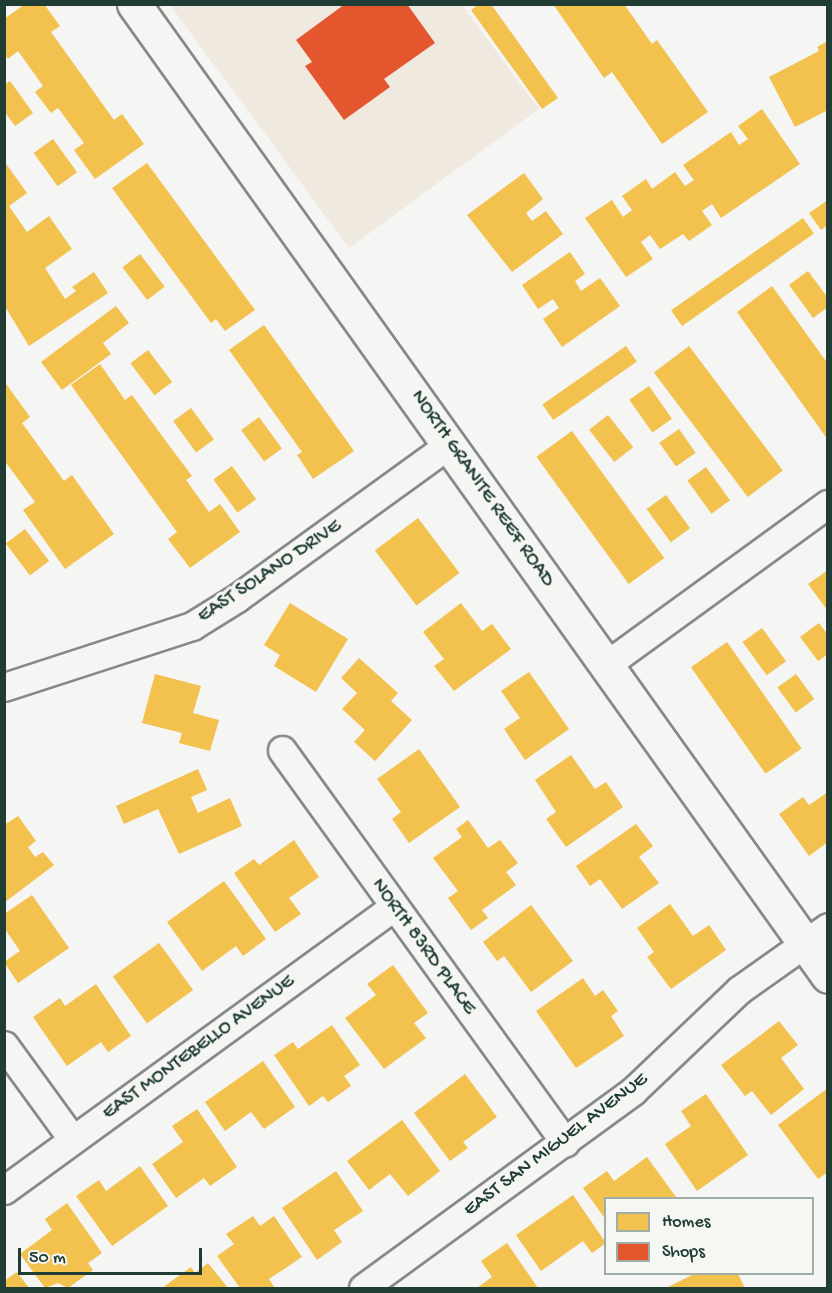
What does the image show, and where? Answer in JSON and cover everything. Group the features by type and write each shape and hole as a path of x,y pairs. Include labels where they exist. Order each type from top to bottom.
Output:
{"street":[{"name":"NORTH GRANITE REEF ROAD","path":"134,4 606,665 816,935 828,976"},
{"name":"EAST SOLANO DRIVE","path":"4,687 192,626 237,598 450,444"},
{"path":"606,665 828,504"},
{"name":"NORTH 83RD PLACE","path":"282,750 565,1143"},
{"name":"EAST MONTEBELLO AVENUE","path":"4,1190 394,908"},
{"name":"EAST SAN MIGUEL AVENUE","path":"363,1288 565,1143 633,1091 739,990 816,935"},
{"path":"4,1045 73,1140"}],"shaded area":[{"path":"170,5 462,5 539,109 349,248"}],"building: Homes":[{"path":"25,4 44,4 60,26 51,32 114,120 122,114 144,144 95,179 74,150 84,143 58,108 51,113 35,92 43,86 18,51 8,59 4,53 4,19"},
{"path":"479,4 491,4 558,98 542,109 471,10"},
{"path":"553,4 624,4 652,44 657,40 708,112 662,144 612,72 604,78"},
{"path":"828,41 828,110 795,127 769,77 819,51 817,47"},
{"path":"10,81 33,113 15,126 4,111 4,85"},
{"path":"762,109 800,164 721,218 712,204 702,211 712,225 689,241 683,234 660,249 650,235 641,242 653,259 626,277 585,218 612,200 623,217 632,210 622,196 646,179 652,189 675,172 685,186 694,180 683,165 731,132 739,145 748,139 738,126"},
{"path":"53,139 77,172 58,186 34,153"},
{"path":"4,161 27,193 9,206 27,232 49,216 72,249 45,268 65,299 76,291 72,287 94,272 108,293 29,346 4,305"},
{"path":"147,163 255,310 225,331 216,319 211,323 112,188"},
{"path":"524,173 543,199 526,213 532,221 546,211 563,234 512,272 467,215"},
{"path":"828,200 828,225 821,230 809,213"},
{"path":"803,218 814,234 682,326 671,310"},
{"path":"570,252 585,274 575,281 581,291 600,278 620,306 562,347 543,319 559,308 553,299 538,309 522,285"},
{"path":"140,254 165,287 147,300 122,267"},
{"path":"808,271 828,298 828,307 813,318 789,285"},
{"path":"772,286 828,364 828,440 737,312"},
{"path":"116,306 129,323 103,343 111,354 62,390 41,362"},
{"path":"264,325 354,451 313,479 297,455 302,452 229,350"},
{"path":"626,346 637,362 553,420 542,405"},
{"path":"689,346 783,471 748,497 654,372"},
{"path":"148,350 172,382 155,395 130,363"},
{"path":"100,364 125,400 132,395 192,476 186,480 209,512 220,504 240,532 190,568 168,539 177,532 71,385"},
{"path":"4,381 30,417 22,423 64,481 72,475 114,534 65,569 23,510 35,502 4,460"},
{"path":"649,386 672,419 652,433 629,400"},
{"path":"191,408 214,440 196,452 173,421"},
{"path":"608,415 633,447 614,462 589,430"},
{"path":"259,417 282,449 264,461 241,430"},
{"path":"679,429 696,453 676,467 659,443"},
{"path":"572,431 664,558 629,584 536,457"},
{"path":"232,466 256,499 237,513 213,480"},
{"path":"706,467 730,500 711,514 687,481"},
{"path":"666,495 690,528 671,542 647,509"},
{"path":"418,518 460,573 416,606 375,550"},
{"path":"25,529 49,561 30,575 6,543"},
{"path":"828,570 828,611 808,584"},
{"path":"290,603 348,639 316,692 274,666 280,655 264,645"},
{"path":"461,603 482,631 492,624 511,649 454,691 434,666 444,659 423,632"},
{"path":"819,623 828,635 828,654 818,661 800,637"},
{"path":"762,628 786,661 767,675 743,642"},
{"path":"727,642 802,748 766,774 691,667"},
{"path":"359,658 398,693 391,701 412,720 375,761 354,742 365,730 342,709 357,693 341,678"},
{"path":"529,672 569,729 525,760 504,729 520,718 501,691"},
{"path":"155,674 201,686 193,713 219,720 210,751 179,743 182,733 142,723"},
{"path":"796,674 814,699 796,713 777,688"},
{"path":"419,749 460,807 409,843 392,819 401,812 377,779"},
{"path":"571,755 595,789 606,782 623,807 566,847 546,819 556,812 535,780"},
{"path":"198,769 207,790 191,797 198,813 230,798 242,826 179,854 158,809 124,824 116,806"},
{"path":"828,792 828,842 809,856 779,814 803,797 809,805"},
{"path":"18,816 36,841 28,847 35,857 43,852 54,865 4,903 4,825"},
{"path":"468,820 488,848 500,840 518,863 506,872 516,885 482,910 488,918 471,930 448,898 458,891 433,858 462,837 456,829"},
{"path":"636,824 653,846 639,857 659,883 622,909 600,879 590,886 576,866"},
{"path":"294,840 319,877 289,898 301,914 275,932 234,873 254,859 259,865"},
{"path":"224,881 266,939 243,956 236,946 202,971 167,922"},
{"path":"32,895 69,948 18,983 4,962 20,951 4,928 4,914"},
{"path":"670,904 693,936 709,925 726,950 671,989 647,957 654,952 637,928"},
{"path":"531,905 573,961 531,992 504,956 497,961 483,942"},
{"path":"159,943 193,990 147,1023 113,977"},
{"path":"393,965 428,1013 414,1023 426,1038 384,1069 345,1018 376,995 367,984"},
{"path":"583,978 595,996 603,990 618,1011 611,1016 624,1036 576,1068 536,1011"},
{"path":"96,984 131,1036 108,1052 101,1042 67,1066 33,1017 60,998 65,1006"},
{"path":"779,1021 798,1045 781,1058 804,1089 771,1115 752,1091 745,1096 721,1065"},
{"path":"332,1025 360,1065 344,1076 351,1086 328,1102 323,1096 309,1106 274,1055 293,1042 298,1049"},
{"path":"263,1061 295,1107 264,1129 251,1112 225,1131 205,1102"},
{"path":"465,1074 497,1117 463,1142 468,1148 450,1161 414,1113"},
{"path":"828,1088 828,1172 818,1179 778,1125"},
{"path":"706,1094 748,1155 697,1191 665,1144 691,1126 681,1111"},
{"path":"197,1109 237,1167 210,1186 204,1178 176,1198 152,1164 183,1142 172,1126"},
{"path":"402,1120 440,1171 408,1196 390,1174 369,1190 347,1161"},
{"path":"647,1157 676,1197 604,1197 604,1217 583,1188 607,1171 614,1181"},
{"path":"140,1166 168,1206 112,1246 76,1196 99,1180 106,1191"},
{"path":"336,1171 363,1211 334,1230 342,1242 317,1260 282,1208"},
{"path":"573,1195 604,1240 604,1244 592,1253 583,1241 541,1271 516,1235"},
{"path":"67,1203 102,1253 88,1263 93,1270 68,1288 58,1283 45,1288 20,1254 52,1230 45,1219"},
{"path":"253,1216 260,1226 274,1216 302,1257 269,1279 275,1288 240,1288 217,1256 234,1244 226,1234"},
{"path":"507,1243 538,1288 477,1288 492,1277 481,1261"},
{"path":"208,1263 228,1288 162,1288 191,1267 195,1273"},
{"path":"17,1272 29,1288 4,1288 4,1281"},
{"path":"692,1275 738,1275 745,1288 666,1288"}],"building: Shops":[{"path":"345,4 407,4 435,43 384,79 390,87 344,120 305,66 312,62 296,40"}]}
